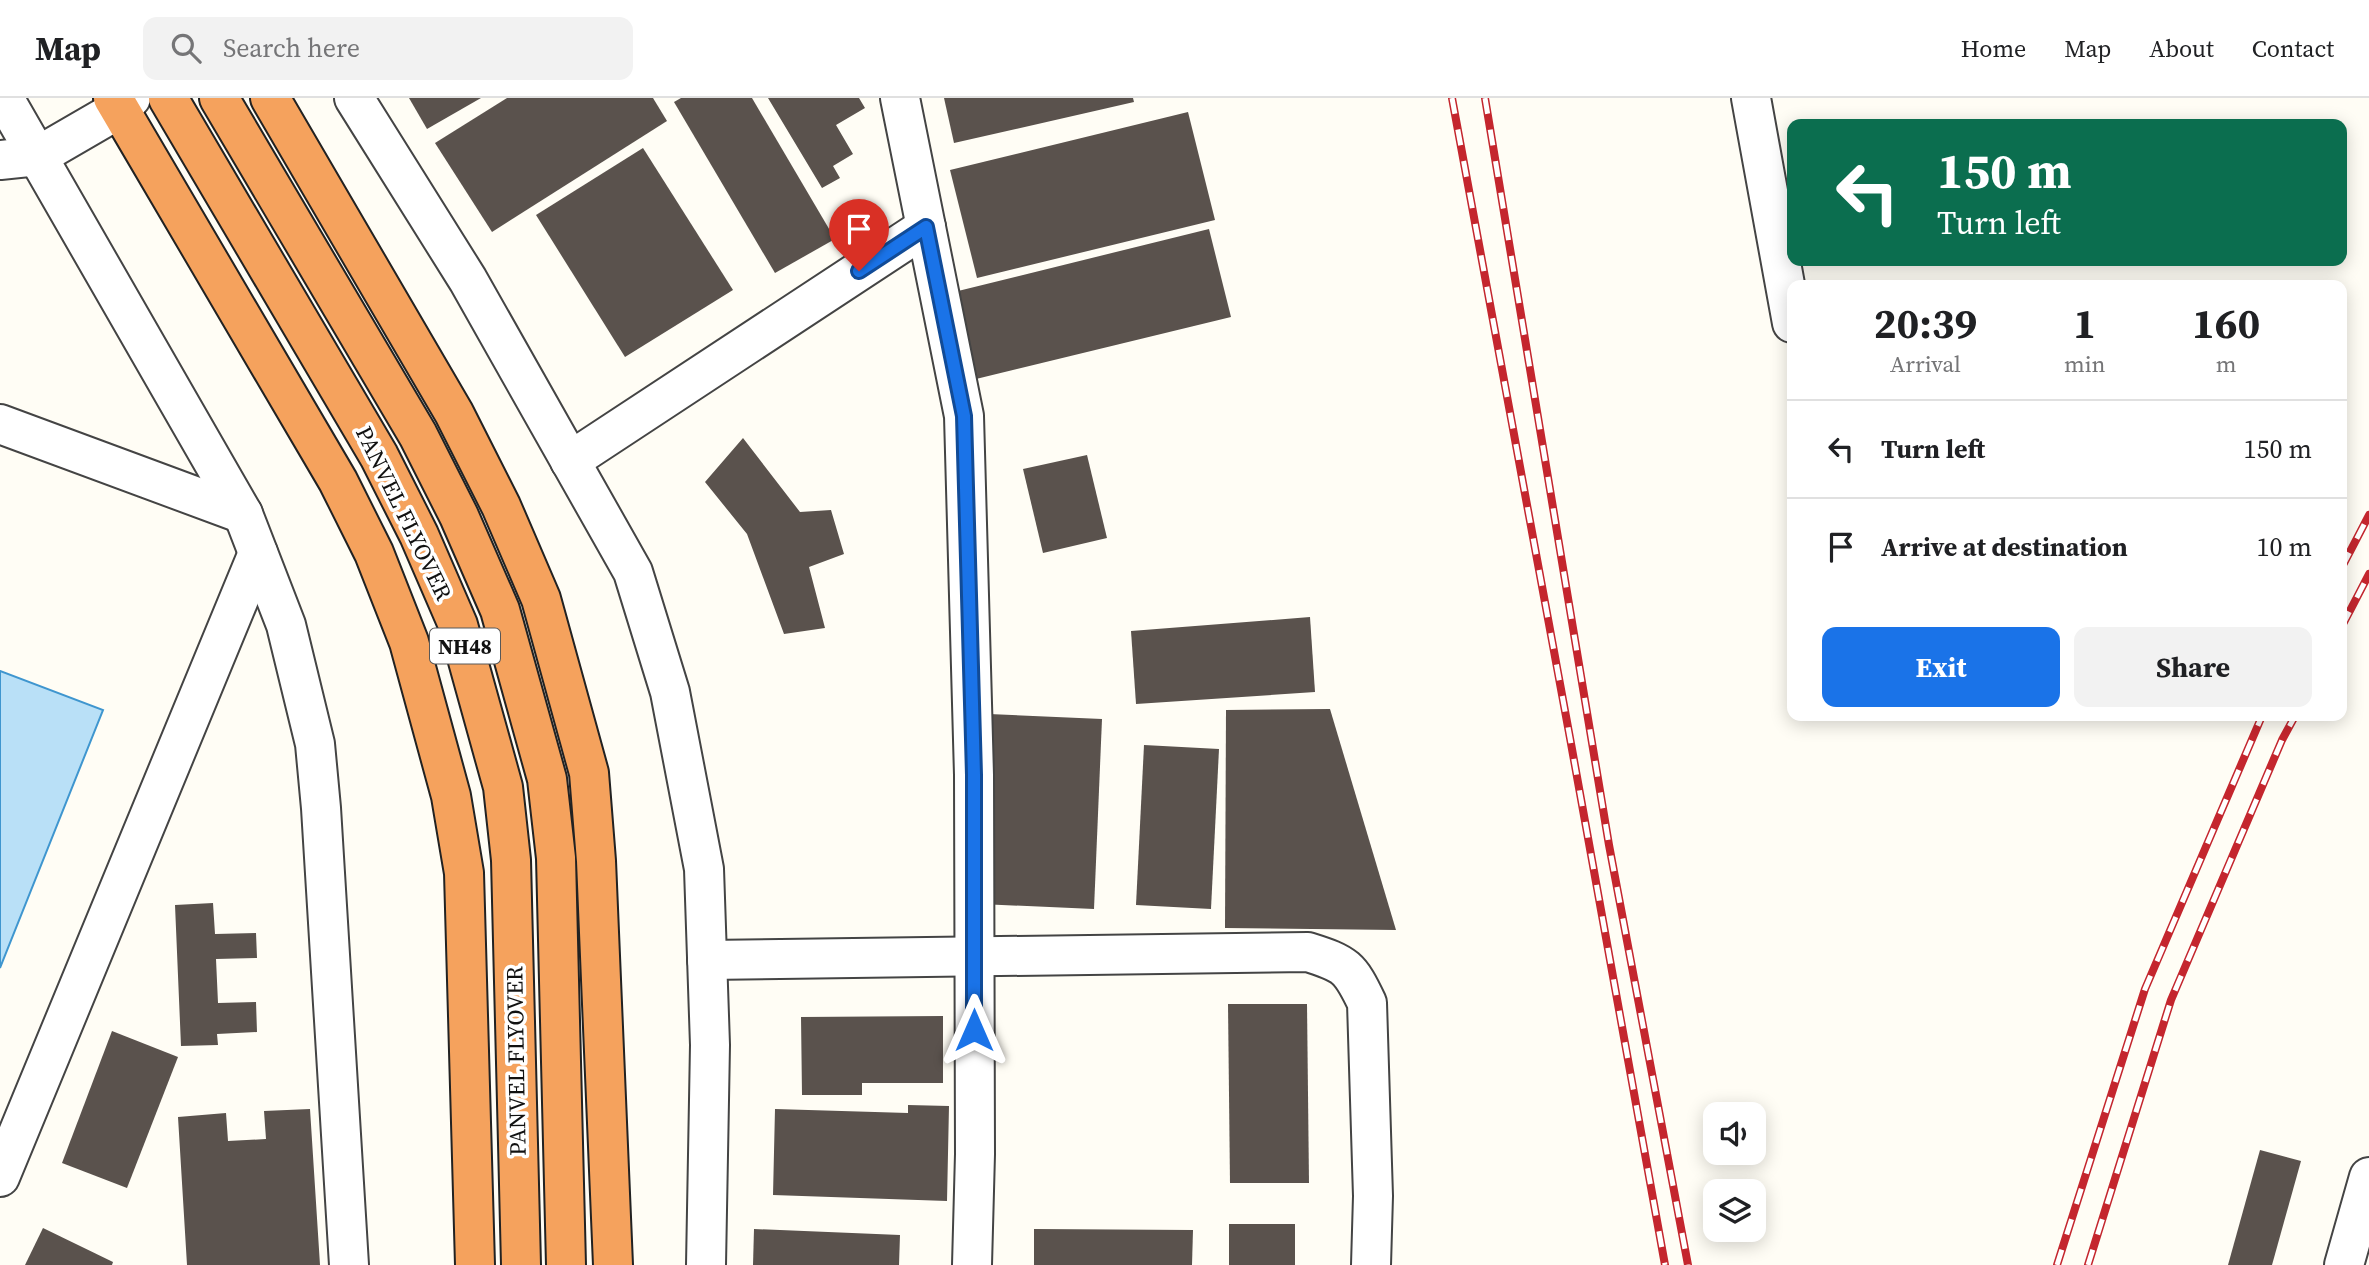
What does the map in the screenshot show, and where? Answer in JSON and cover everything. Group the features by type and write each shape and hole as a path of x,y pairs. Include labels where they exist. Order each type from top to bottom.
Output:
{"highway":[{"name":"PANVEL FLYOVER","path":"168,98 379,456 419,535 458,625 503,787 511,860 522,1265"},
{"name":"PANVEL FLYOVER","path":"219,98 418,435 459,516 500,610 508,635 547,779 556,858 566,1265"},
{"path":"270,98 454,413 501,506 541,599 589,773 597,875 613,1265"},
{"path":"121,102 338,481 374,553 409,642 451,796 464,873 475,1265"}],"street":[{"path":"4,98 243,514 286,625 314,744 328,905 349,1265"},
{"path":"354,98 468,280 633,572 670,692 704,869 710,1045 706,1265"},
{"path":"900,98 964,416 974,775 975,1154 972,1265"},
{"path":"1751,98 1787,296"},
{"path":"0,160 38,156 121,102"},
{"path":"570,461 926,227"},
{"path":"0,424 243,514"},
{"path":"0,1177 258,553"},
{"path":"707,960 1308,953 1336,961 1355,977 1367,1003 1373,1196 1371,1265"},
{"path":"2344,1265 2369,1177"}],"water":[{"path":"0,671 103,710 0,968"}],"building":[{"path":"409,98 481,98 427,129"},
{"path":"507,98 653,98 667,121 492,232 435,143"},
{"path":"681,98 752,98 835,239 775,273 674,102"},
{"path":"768,98 859,98 865,108 836,125 853,154 833,166 840,178 822,188"},
{"path":"944,98 1133,98 1134,102 954,143"},
{"path":"1188,112 1215,220 977,278 950,170"},
{"path":"643,148 733,290 625,357 536,215"},
{"path":"1209,229 1231,317 976,379 954,292"},
{"path":"743,438 800,512 831,510 844,554 809,567 825,628 784,634 747,534 705,482"},
{"path":"1087,455 1107,538 1043,553 1023,469"},
{"path":"1310,617 1315,692 1136,704 1131,631"},
{"path":"1330,709 1396,930 1225,928 1226,710"},
{"path":"989,714 1102,719 1094,909 980,904"},
{"path":"1144,745 1219,749 1211,909 1136,905"},
{"path":"213,903 215,934 256,933 257,958 216,959 218,1003 256,1002 257,1032 217,1034 218,1045 181,1046 175,905"},
{"path":"1228,1004 1307,1004 1309,1183 1230,1183"},
{"path":"943,1016 943,1083 862,1083 862,1095 802,1095 801,1017"},
{"path":"112,1031 178,1057 127,1188 62,1163"},
{"path":"908,1105 949,1106 947,1201 773,1195 775,1109 908,1113"},
{"path":"310,1109 320,1265 187,1265 178,1117 226,1113 228,1141 266,1139 264,1111"},
{"path":"2260,1150 2301,1161 2272,1265 2228,1265"},
{"path":"1229,1224 1295,1224 1295,1265 1229,1265"},
{"path":"43,1228 113,1262 112,1265 25,1265"},
{"path":"754,1229 900,1235 899,1265 753,1265"},
{"path":"1034,1229 1193,1230 1192,1265 1034,1265"}],"railway":[{"path":"1452,98 1665,1265"},
{"path":"1485,98 1609,845 1688,1265"},
{"path":"2347,557 2369,515"},
{"path":"2347,616 2369,574"},
{"path":"2057,1265 2145,989 2260,721"},
{"path":"2088,1265 2171,1000 2292,721"}],"route":[{"path":"859,271 926,227 964,416 974,775 974,1030"}]}
